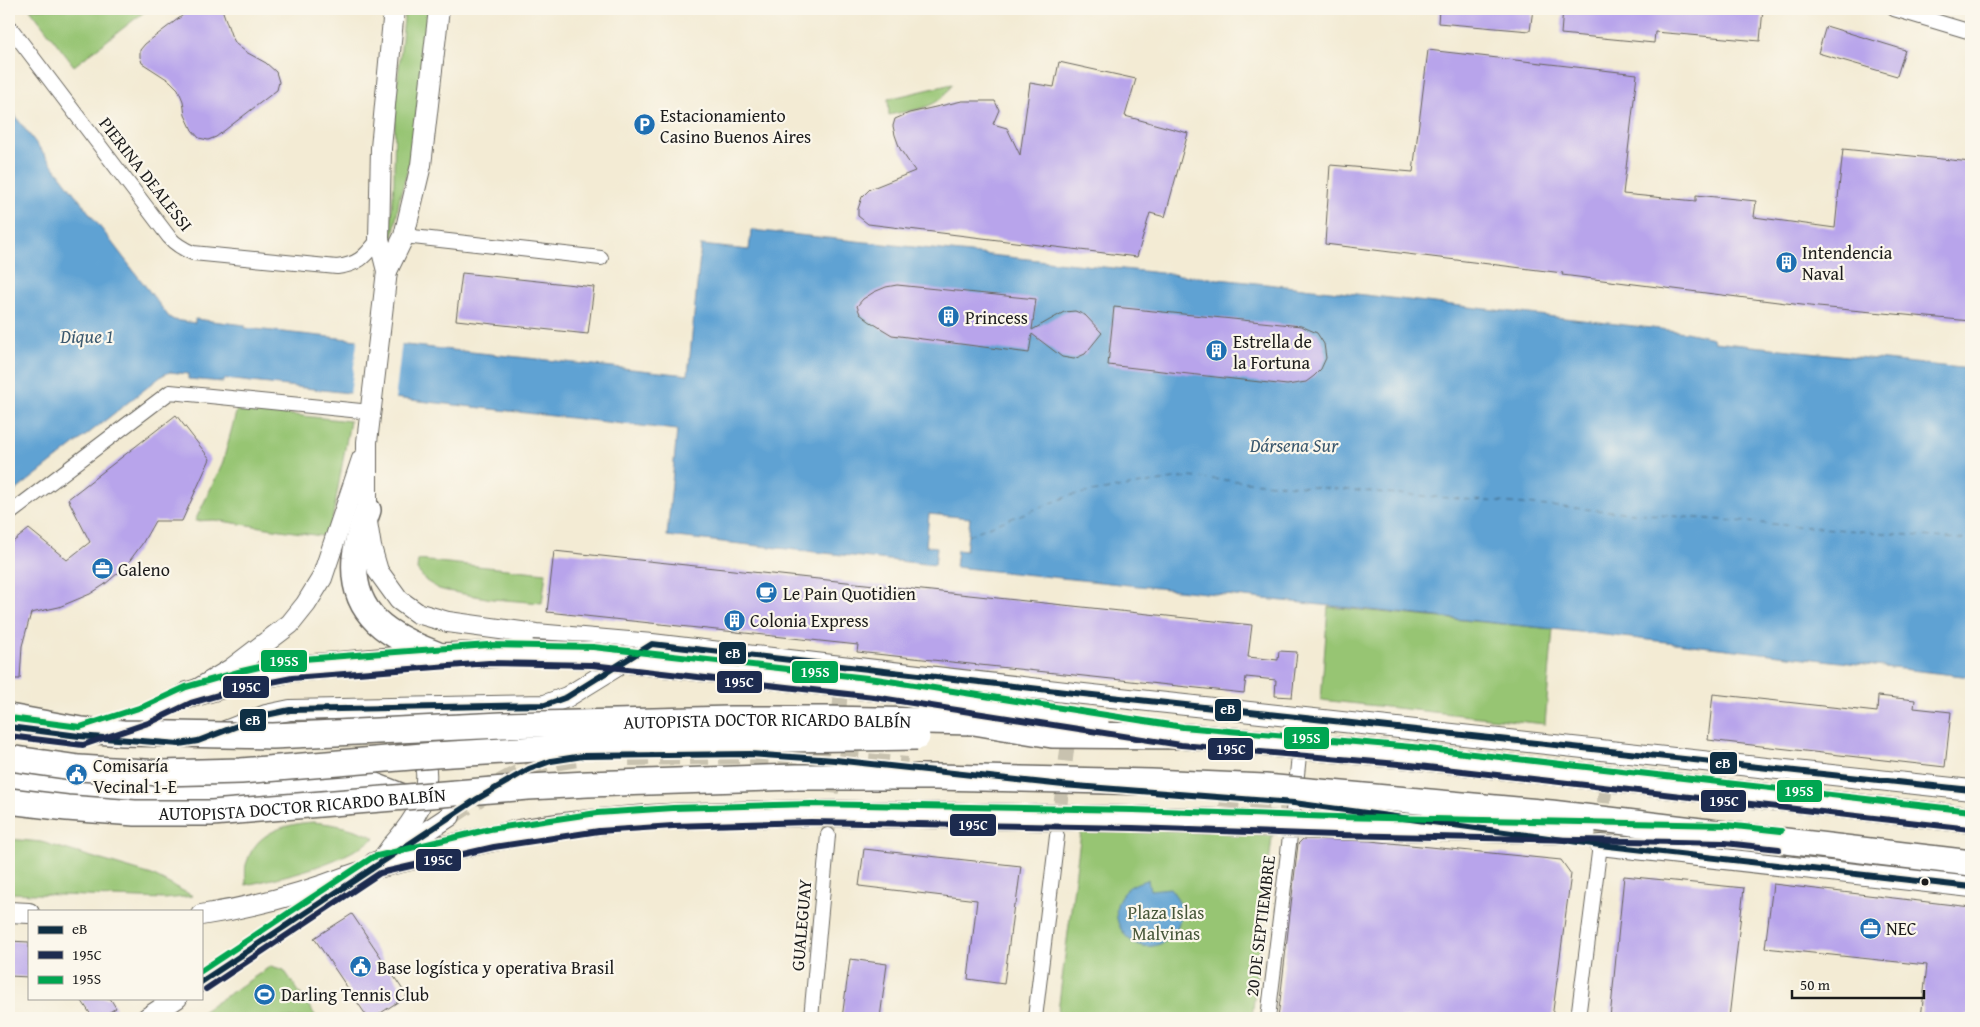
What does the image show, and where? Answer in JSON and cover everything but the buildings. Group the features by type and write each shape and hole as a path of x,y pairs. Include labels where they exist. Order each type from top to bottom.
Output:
{"highway":[{"path":"368,510 357,548 355,571 362,599 377,623 403,641 441,656"},
{"path":"188,695 258,675 303,668 441,656 524,654 593,656 875,688 1182,736"},
{"name":"AUTOPISTA DOCTOR RICARDO BALBÍN","path":"9,717 81,730 165,735 273,736 502,725 730,719 974,722 1052,735 1182,736 1411,756 1971,820"},
{"path":"9,758 80,768 179,773 241,771 435,755 614,744 717,740 1052,735"},
{"name":"AUTOPISTA DOCTOR RICARDO BALBÍN","path":"9,801 66,808 174,814 260,810 528,787 796,777 936,777 1150,782 1265,787 1552,813 1971,863"},
{"path":"9,781 112,795 169,796 229,796 372,785 403,797"},
{"path":"376,866 492,838 572,825 674,817 811,813 1726,834"}],"main road":[{"path":"387,281 379,239 381,148 394,9"},
{"path":"438,9 422,165 404,236 387,281 367,442 369,538 378,571 399,600 417,613 441,621 500,629 652,644 1302,718 1971,790"},
{"path":"81,736 148,714 188,695 231,669 290,624 317,589 330,558 367,442"},
{"path":"9,727 81,736 165,744 187,744 281,711 545,705 567,697 652,644"},
{"path":"202,916 237,910 276,900 314,889 376,866 413,820 424,797 426,777 423,756 412,734 394,718 372,709"},
{"path":"202,981 450,816"},
{"path":"1600,845 1971,888"},
{"path":"9,912 28,913"},
{"path":"147,1018 174,1000"}],"street":[{"path":"1894,9 1971,32"},
{"name":"PIERINA DEALESSI","path":"9,26 169,236 184,250 203,254 337,267 363,260 379,239"},
{"path":"404,236 601,258"},
{"path":"9,514 170,392 371,406"},
{"name":"20 DE SEPTIEMBRE","path":"1268,1018 1294,803 1302,718"},
{"name":"GUALEGUAY","path":"811,1018 828,835"},
{"path":"1035,1018 1057,836"},
{"path":"1578,1018 1600,845"}],"green space":[{"path":"30,9 148,9 74,66"},
{"path":"405,9 431,9 410,162 400,196 392,244 389,244 394,182 395,106"},
{"path":"952,84 947,93 933,104 889,115 888,99"},
{"path":"237,409 350,421 331,527 328,534 321,536 214,520 195,521 222,465"},
{"path":"418,560 546,573 542,603 492,599 439,589 426,581 417,570"},
{"path":"1328,607 1553,629 1545,724 1321,700"},
{"path":"313,822 345,827 375,838 345,855 313,868 246,885 246,864 257,843 264,837 282,828"},
{"name":"Plaza Islas Malvinas","path":"1082,824 1273,828 1252,1018 1057,1018"},
{"path":"9,839 41,842 152,875 193,896 165,899 9,893"},
{"name":"Darling Tennis Club","path":"271,966 284,970 317,1018 193,1018"}],"water":[{"name":"Dársena Sur","path":"9,108 169,317 174,320 195,323 195,319 245,325 245,328 688,375 701,245 749,250 751,230 1304,288 1686,332 1713,338 1714,342 1971,369 1971,677 1553,629 955,567 957,550 966,551 970,518 929,514 926,546 937,547 935,565 667,536 677,430 225,379 223,382 188,379 188,374 170,372 163,375 9,496"},
{"path":"1148,880 1150,890 1170,888 1179,901 1181,915 1178,926 1172,936 1162,943 1148,946 1135,943 1125,935 1118,923 1116,910 1120,897 1130,887"}],"pier":[{"path":"358,337 402,341 395,400 350,395"}],"ferry route":[{"path":"968,535 1072,495 1187,477 1971,540"}],"tunnel":[{"path":"828,835 842,679"},
{"path":"1058,824 1074,693"},
{"path":"1600,845 1609,750"},
{"path":"629,756 750,754 907,767"},
{"path":"450,816 495,787 526,771 560,760 578,757"},
{"path":"1220,797 1294,803 1414,818"}],"transit line":[{"name":"eB","path":"9,727 79,736 179,744 198,741 266,715 290,710 545,705 567,697 652,644 1074,693 1971,790"},
{"name":"195S","path":"10,718 80,727 145,706 186,687 290,660 488,645 593,647 876,679 1183,727 1412,747 1971,811"},
{"name":"195C","path":"9,736 83,745 151,722 191,703 246,687 292,678 489,663 592,665 874,697 1181,745 1410,765 1970,829"},
{"name":"eB","path":"202,981 477,799 529,769 551,761 583,756 750,754 835,760 1063,785 1294,803 1600,845 1971,887"},
{"name":"195S","path":"202,970 373,857 490,829 597,813 673,808 811,804 1726,825 1781,831"},
{"name":"195C","path":"206,989 380,873 494,847 599,831 673,826 811,822 1725,843 1779,849"}],"place":[{"name":"Estacionamiento Casino Buenos Aires","path":"644,125"},
{"name":"Intendencia Naval","path":"1786,262"},
{"name":"Princess","path":"949,317"},
{"name":"Estrella de la Fortuna","path":"1217,351"},
{"name":"Galeno","path":"102,569"},
{"name":"Le Pain Quotidien","path":"767,593"},
{"name":"Colonia Express","path":"734,620"},
{"name":"Comisaría Vecinal 1-E","path":"77,775"},
{"name":"NEC","path":"1870,928"},
{"name":"Base logística y operativa Brasil","path":"361,967"},
{"name":"Darling Tennis Club","path":"265,994"}],"water label":[{"name":"Dique 1","path":"87,336"}]}
